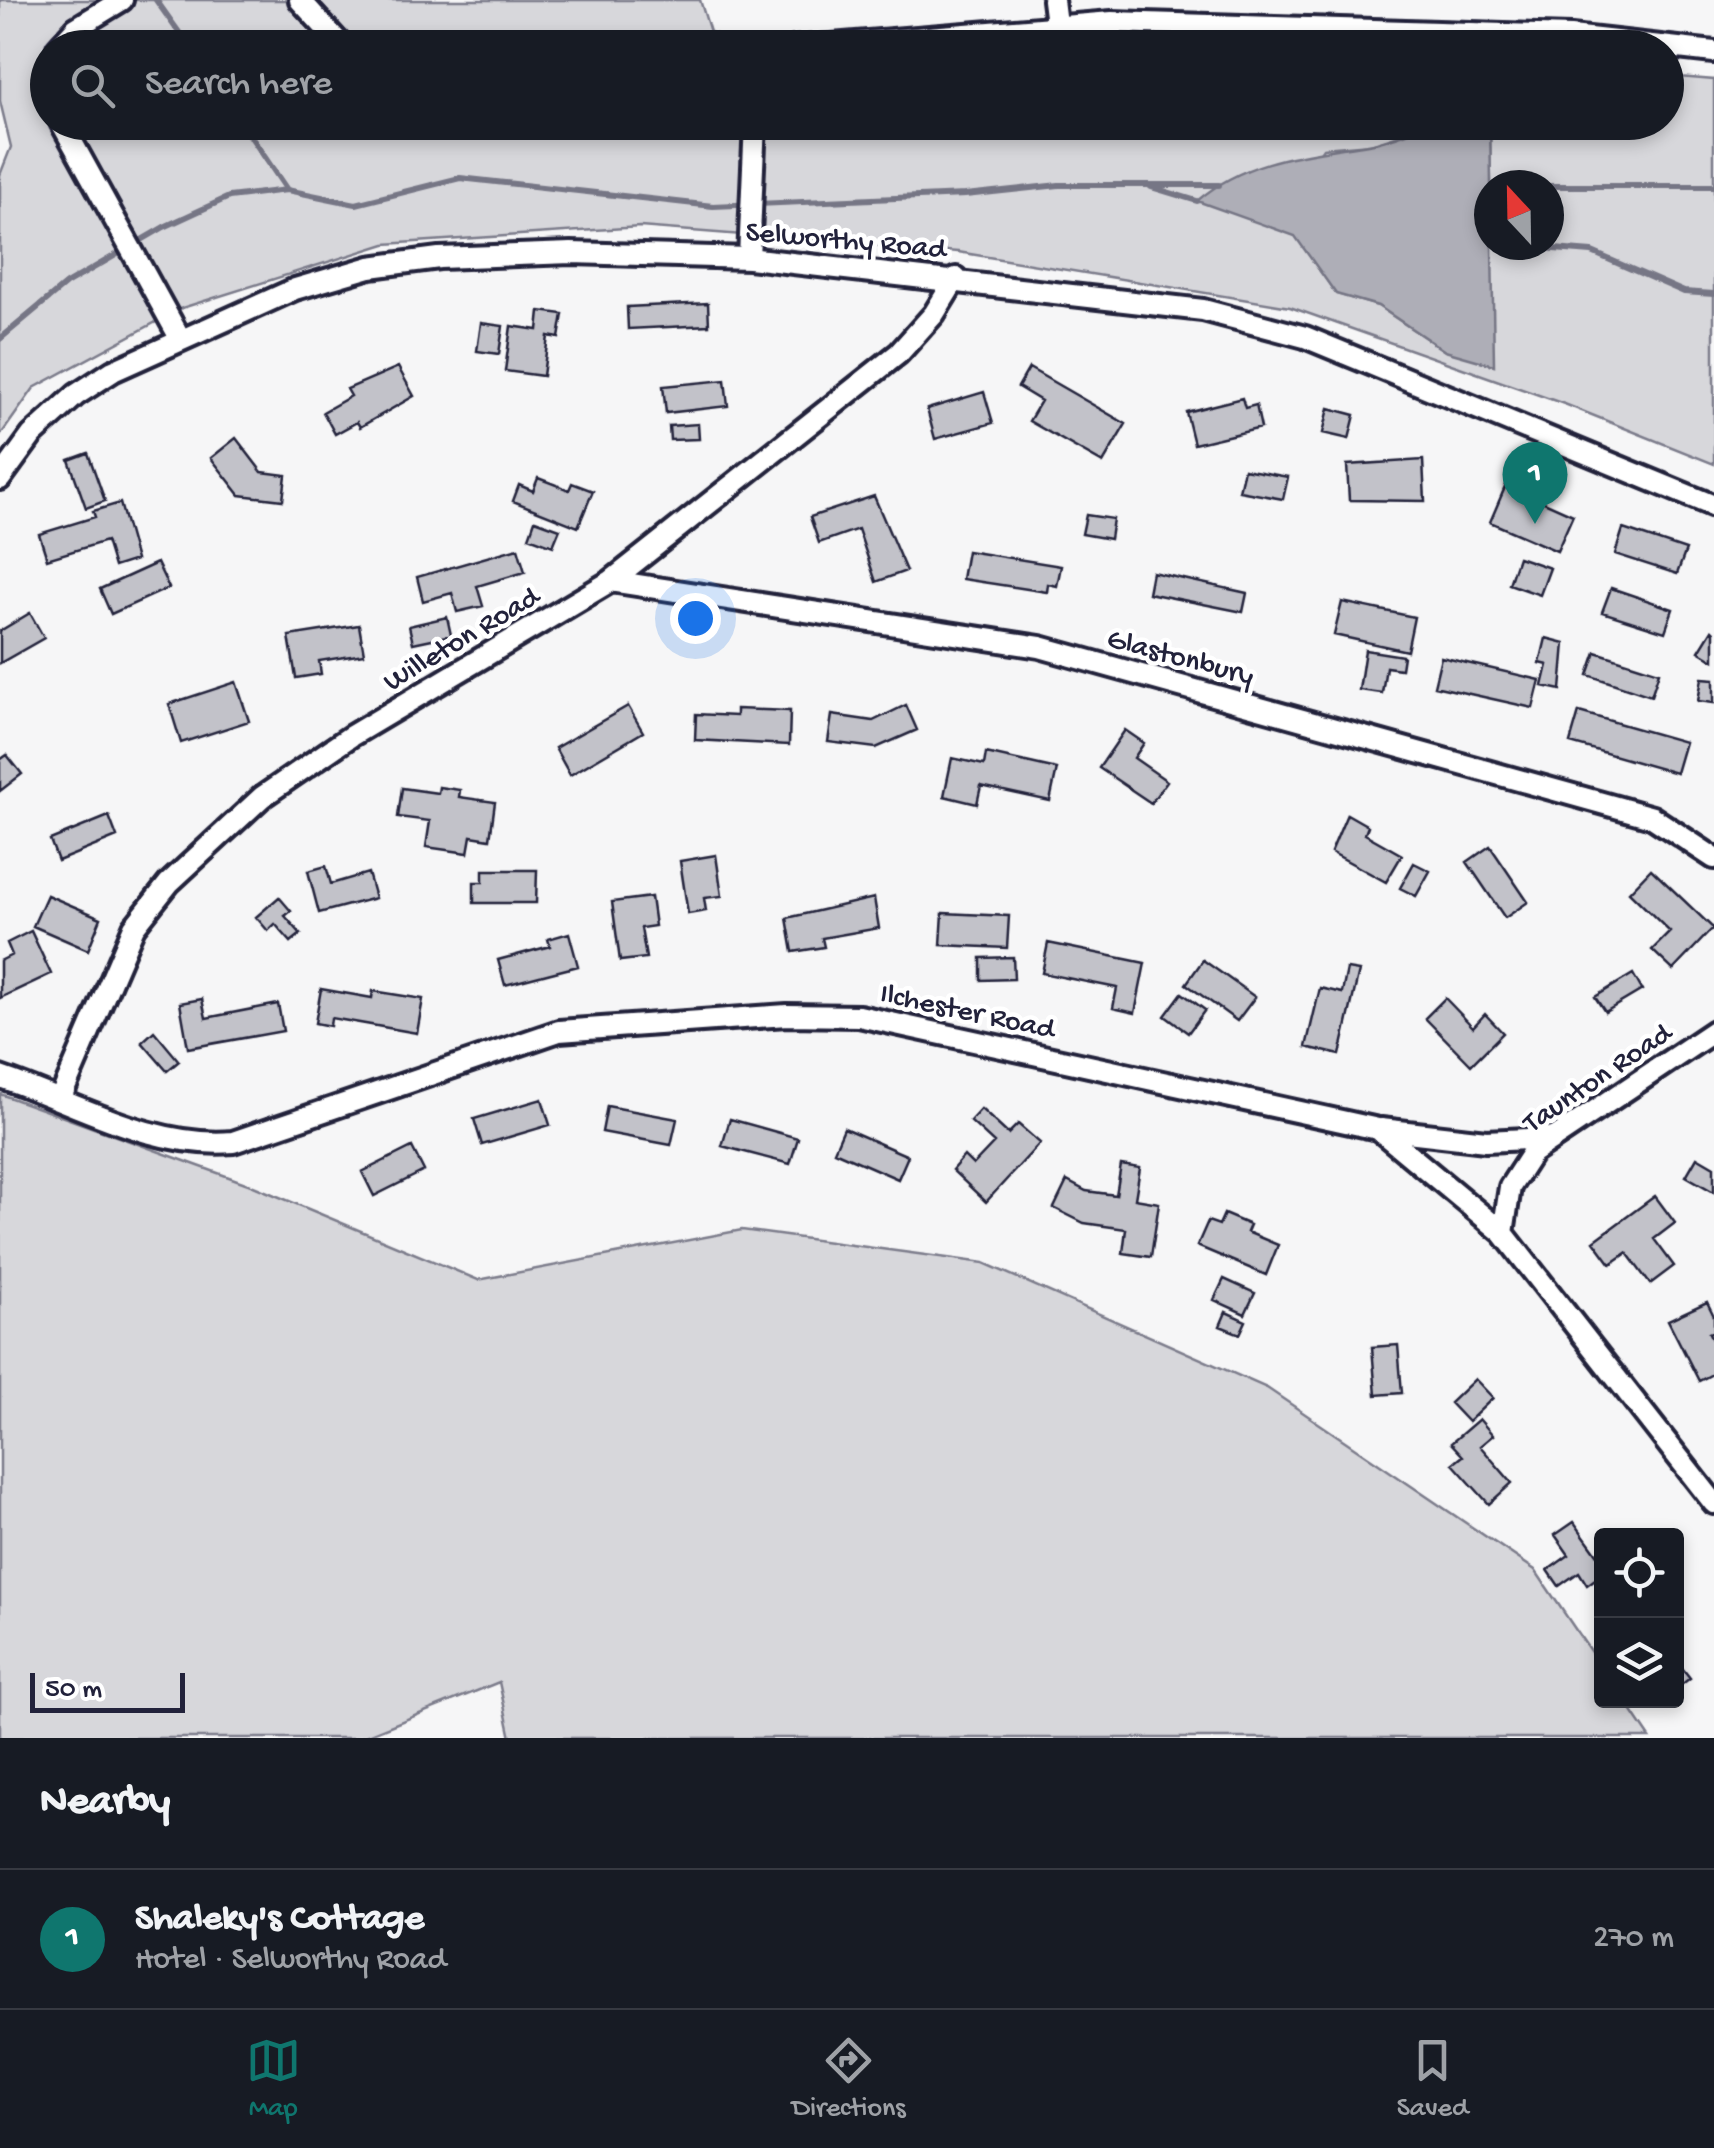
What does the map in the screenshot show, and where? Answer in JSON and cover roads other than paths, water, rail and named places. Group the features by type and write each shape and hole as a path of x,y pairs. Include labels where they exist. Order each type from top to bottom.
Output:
{"street":[{"path":"74,30 122,0"},
{"path":"300,0 328,30"},
{"path":"1053,0 1056,24"},
{"path":"989,30 1056,24 1463,30"},
{"path":"1684,49 1714,52"},
{"path":"72,140 180,338"},
{"path":"749,258 754,140"},
{"name":"Selworthy Road","path":"0,479 32,435 76,395 113,370 295,289 388,265 438,258 571,253 749,258 956,278 1203,310 1306,337 1714,506"},
{"name":"Willeton Road","path":"62,1097 134,927 182,871 262,797 611,582 899,353 918,334 956,278"},
{"name":"Glastonbury","path":"611,582 1040,647 1652,817 1714,858"},
{"name":"Ilchester Road","path":"62,1097 158,1136 195,1146 233,1142 560,1031 787,1015 841,1016 1378,1129 1503,1233 1714,1503"},
{"name":"Taunton Road","path":"1503,1233 1518,1169 1548,1138 1712,1037"},
{"path":"0,1077 62,1097"},
{"path":"1378,1129 1486,1142 1548,1138"}],"waterway":[{"path":"156,0 177,30"},
{"path":"253,140 287,190"},
{"path":"0,339 66,284 164,227 229,197 287,190 356,204 460,178 713,206 965,195 1059,185 1219,185"},
{"path":"1564,186 1714,186"},
{"path":"1151,187 1197,201"},
{"path":"1564,250 1592,252 1684,292 1714,294"}],"place":[{"name":"Shaleky's Cottage","path":"1535,524"}]}
